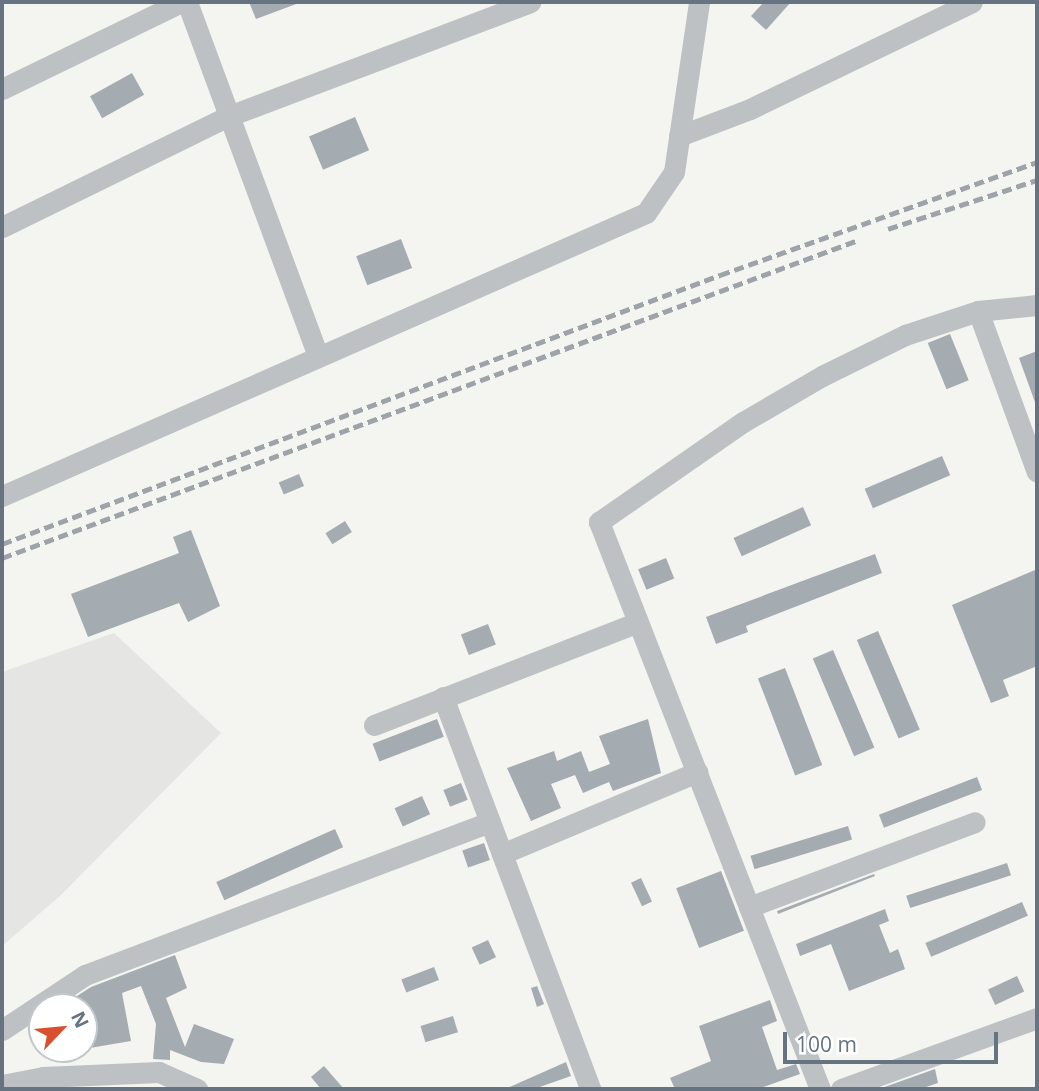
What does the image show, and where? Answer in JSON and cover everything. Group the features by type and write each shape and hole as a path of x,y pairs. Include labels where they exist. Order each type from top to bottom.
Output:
{"street":[{"path":"2,89 181,2"},
{"path":"187,2 317,354"},
{"path":"2,227 229,116 530,2"},
{"path":"2,496 317,354 646,213 674,172 699,2"},
{"path":"679,136 750,110 972,2"},
{"path":"820,1089 599,522 743,422 822,376 905,335 978,311 1037,305"},
{"path":"978,311 1037,472"},
{"path":"373,724 638,622"},
{"path":"443,698 590,1089"},
{"path":"502,854 697,772"},
{"path":"2,1030 85,975 490,822"},
{"path":"749,907 975,822"},
{"path":"841,1089 1037,1018"},
{"path":"2,1085 43,1077 127,1081 159,1072 197,1089"}],"shaded area":[{"path":"114,633 221,733 60,896 2,946 2,672"}],"building":[{"path":"249,2 299,2 299,3 256,19"},
{"path":"764,2 791,2 766,30 751,16"},
{"path":"132,73 144,95 102,118 90,96"},
{"path":"355,117 369,150 323,170 309,137"},
{"path":"401,239 412,268 367,285 356,256"},
{"path":"950,334 969,380 946,389 928,343"},
{"path":"1037,351 1037,405 1036,405 1019,358"},
{"path":"942,456 950,475 873,508 865,489"},
{"path":"299,474 304,486 284,495 279,483"},
{"path":"803,507 811,525 742,556 734,538"},
{"path":"345,521 352,532 332,544 325,533"},
{"path":"191,530 220,606 188,622 179,603 88,637 71,594 179,553 173,537"},
{"path":"875,554 882,573 746,626 748,632 716,644 706,617"},
{"path":"666,558 674,578 646,590 638,569"},
{"path":"1035,570 1037,666 1003,680 1009,696 991,703 952,605"},
{"path":"488,624 496,645 469,655 461,634"},
{"path":"878,631 920,729 899,738 857,640"},
{"path":"833,650 874,748 854,756 813,659"},
{"path":"785,668 822,765 795,775 758,678"},
{"path":"437,719 444,737 379,761 373,744"},
{"path":"648,719 661,773 613,791 609,782 583,793 575,775 551,784 561,808 531,821 507,768 554,751 557,761 581,751 589,772 610,764 599,736"},
{"path":"977,777 982,790 884,828 879,815"},
{"path":"461,783 468,800 450,807 443,790"},
{"path":"422,796 430,814 403,826 395,808"},
{"path":"848,826 852,839 755,869 750,856"},
{"path":"335,829 343,847 224,900 216,882"},
{"path":"484,843 490,860 468,868 462,850"},
{"path":"1007,863 1011,875 910,908 906,896"},
{"path":"721,871 744,931 699,948 676,888"},
{"path":"874,874 875,876 778,914 777,911"},
{"path":"641,878 652,902 642,906 631,883"},
{"path":"1022,902 1028,916 931,957 925,943"},
{"path":"885,909 889,921 879,925 890,953 898,949 905,969 849,991 831,944 800,956 796,944"},
{"path":"488,940 496,957 480,965 472,948"},
{"path":"175,955 187,988 166,998 185,1047 194,1024 234,1039 224,1064 201,1062 170,1050 170,1060 153,1059 156,1024 141,986 122,993 131,1041 98,1047 98,993 82,993"},
{"path":"434,967 439,980 406,993 401,980"},
{"path":"1017,976 1024,991 995,1005 988,990"},
{"path":"537,986 544,1004 537,1007 531,988"},
{"path":"770,1000 777,1021 762,1027 777,1070 796,1064 800,1074 758,1089 675,1089 670,1078 711,1061 699,1026"},
{"path":"453,1016 458,1032 425,1042 420,1026"},
{"path":"566,1062 571,1076 534,1089 505,1089"},
{"path":"324,1066 344,1089 321,1089 311,1077"},
{"path":"935,1069 938,1083 920,1089 879,1089"}],"railway":[{"path":"2,544 720,275 1037,162"},
{"path":"888,229 1037,180"},
{"path":"2,558 858,240"}]}
